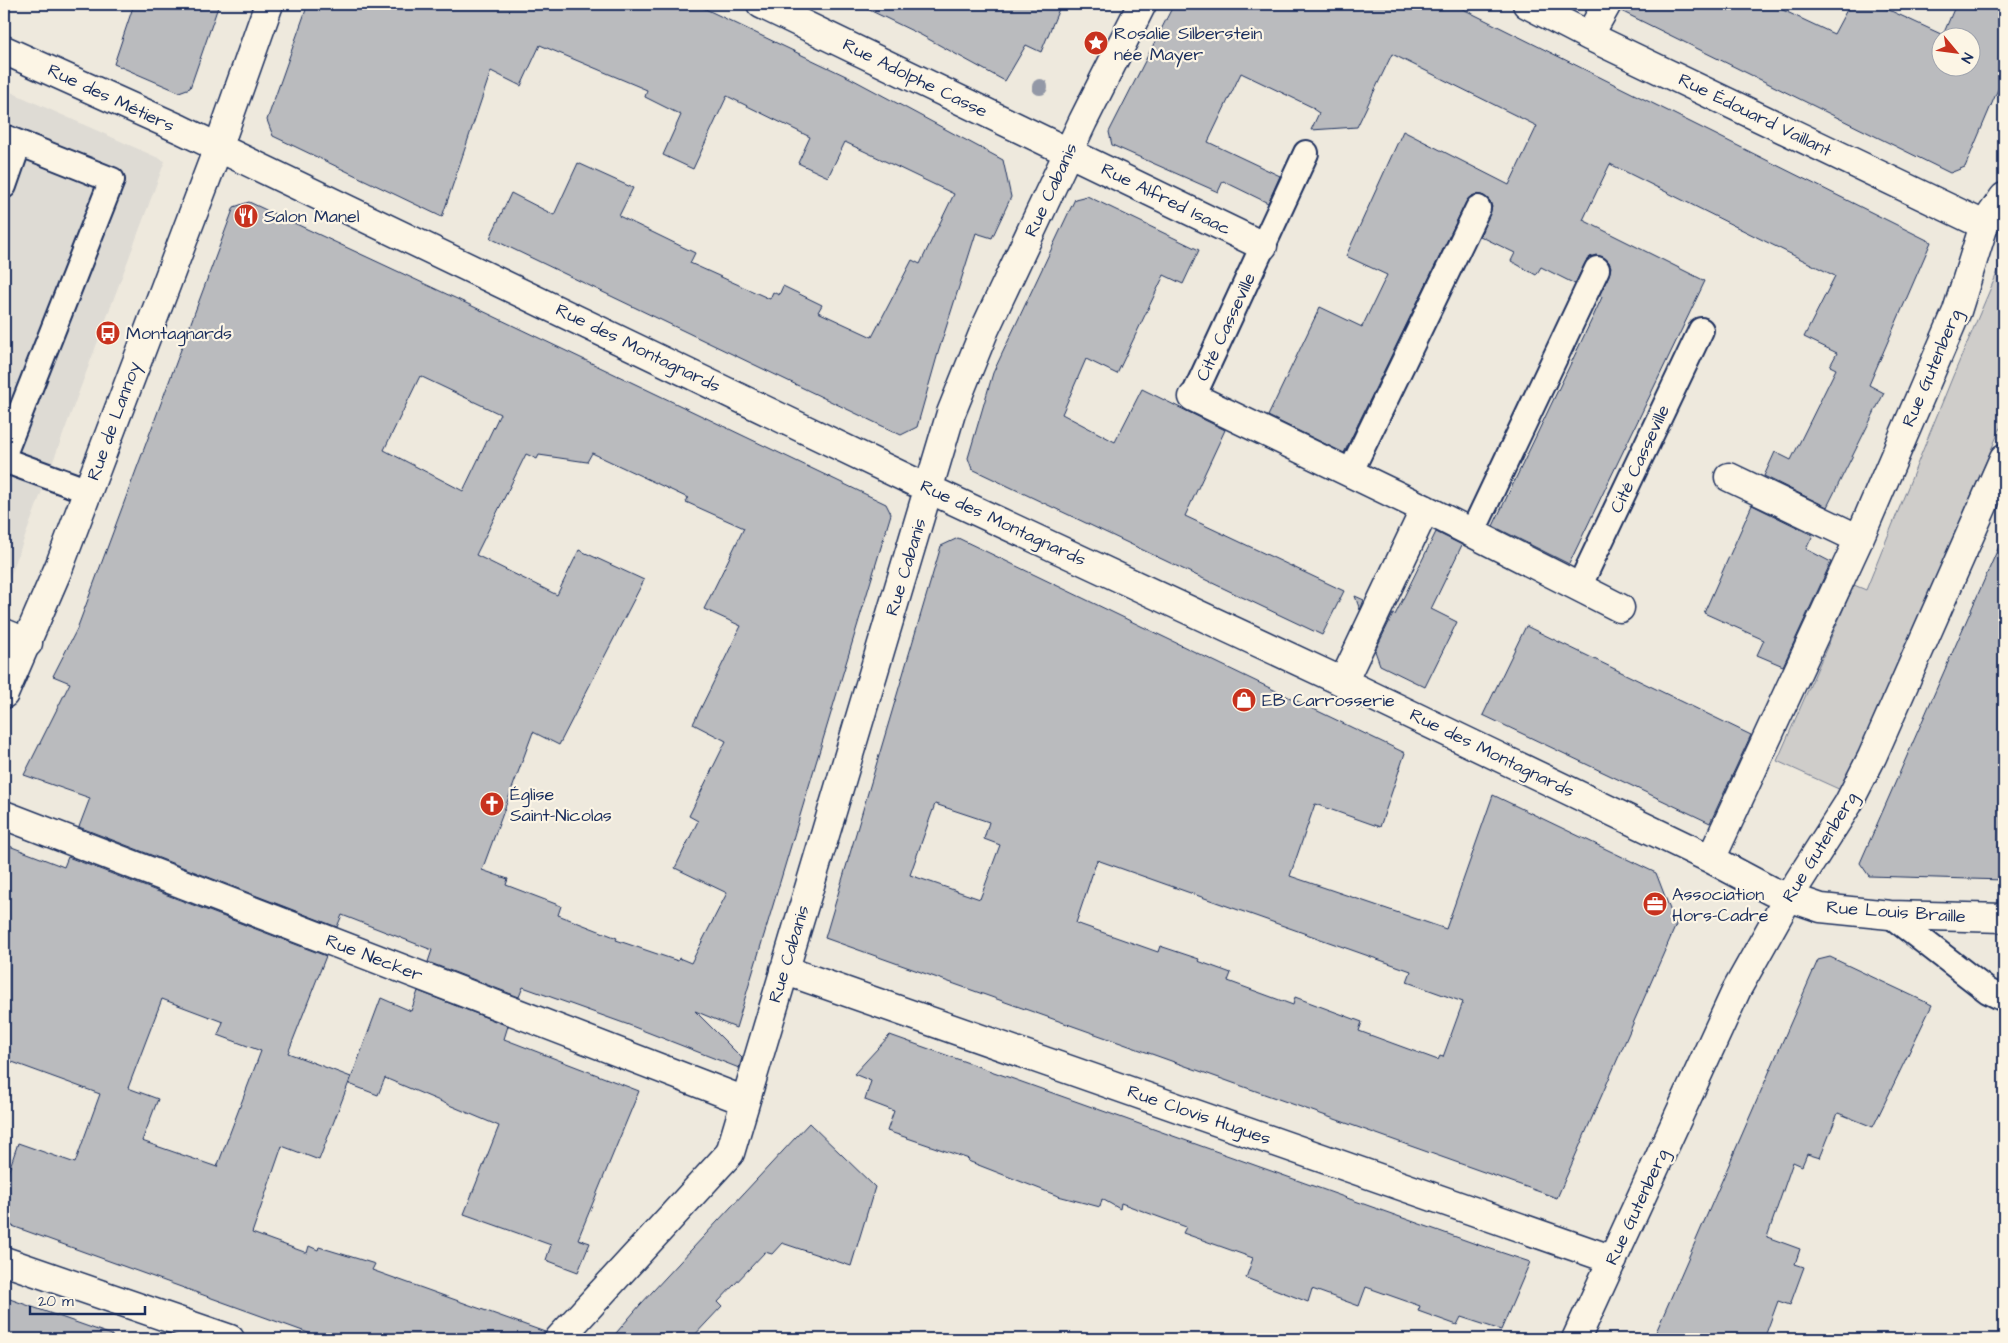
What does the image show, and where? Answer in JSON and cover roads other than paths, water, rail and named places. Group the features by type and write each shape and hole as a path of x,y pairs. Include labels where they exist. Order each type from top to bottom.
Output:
{"street":[{"name":"Rue de Lannoy","path":"4,694 16,638 88,491 218,148 270,4"},
{"name":"Rue Adolphe Casse","path":"761,4 1069,152"},
{"name":"Rue Cabanis","path":"559,1339 730,1153 952,413 981,338 1142,4"},
{"name":"Rue Édouard Vaillant","path":"1526,4 1984,225"},
{"path":"1589,36 1607,4"},
{"name":"Rue des Métiers","path":"4,50 218,148"},
{"name":"Rue des Montagnards","path":"218,148 930,489 1343,682 1788,898"},
{"name":"Rue Alfred Isaac","path":"1069,152 1263,246"},
{"name":"Rue Gutenberg","path":"1711,859 1859,539 1957,311 1984,225 2004,197"},
{"name":"Cité Casseville","path":"1193,397 1425,509 1620,608"},
{"name":"Rue Gutenberg","path":"1576,1339 1737,989 1788,898 1848,804 1872,757 2004,458"},
{"path":"1729,477 1859,539"},
{"path":"1343,682 1425,509"},
{"name":"Rue Necker","path":"4,816 745,1101"},
{"name":"Rue Louis Braille","path":"1788,898 1829,910 1890,915 2004,918"},
{"name":"Rue Clovis Hugues","path":"784,970 1613,1260"},
{"path":"4,1261 230,1339"}],"lane":[{"path":"4,186 11,140 112,180 4,454"},
{"name":"Cité Casseville","path":"1193,397 1306,153"},
{"path":"1350,472 1478,208"},
{"path":"1472,533 1597,269"},
{"name":"Cité Casseville","path":"1579,587 1701,330"},
{"path":"4,460 88,491"},
{"path":"1890,915 1988,991 2004,999"}],"place":[{"name":"Rosalie Silberstein née Mayer","path":"1096,43"},
{"name":"Salon Manel","path":"246,216"},
{"name":"Montagnards","path":"108,333"},
{"name":"EB Carrosserie","path":"1244,700"},
{"name":"Église Saint-Nicolas","path":"492,804"},
{"name":"Association Hors-Cadre","path":"1655,904"}]}
